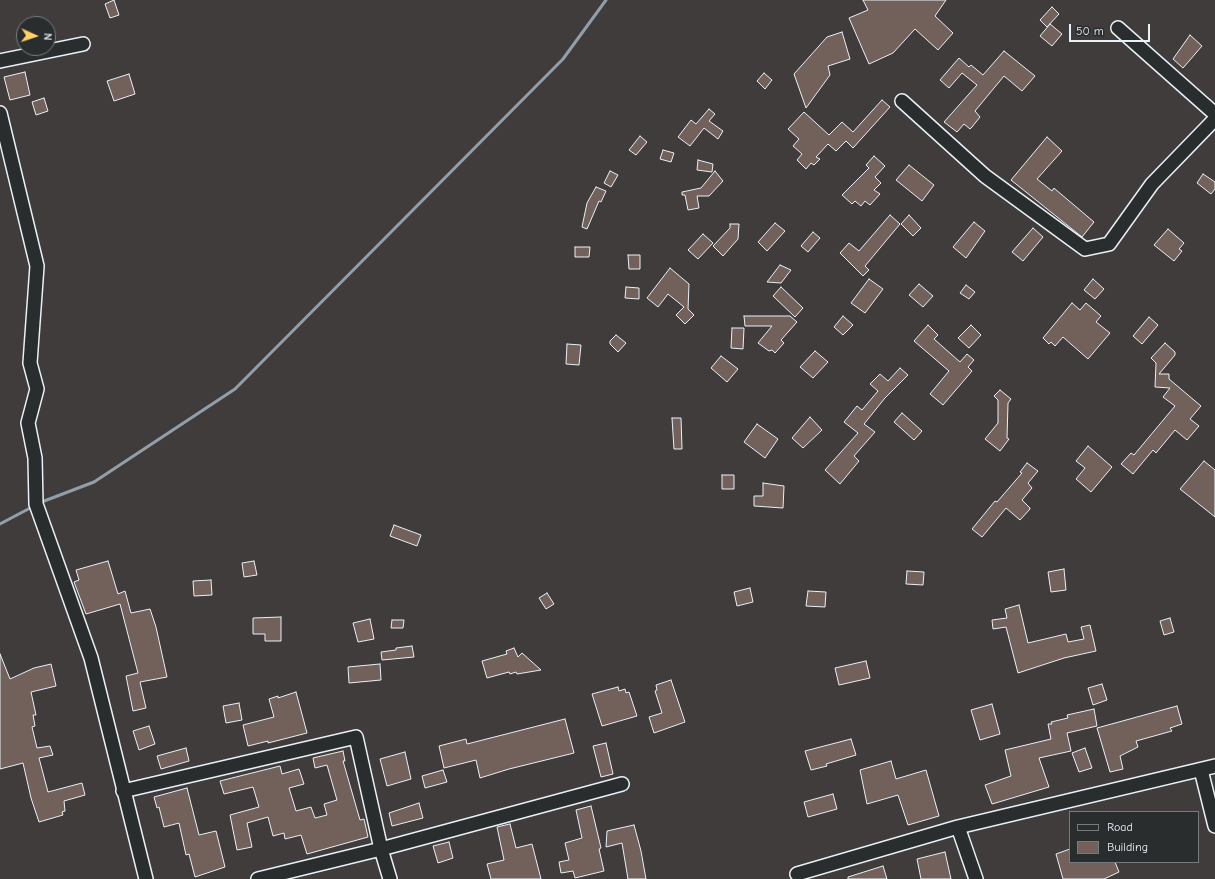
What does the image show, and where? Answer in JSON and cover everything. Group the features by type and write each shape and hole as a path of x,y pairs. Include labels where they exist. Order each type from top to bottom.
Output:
{"street":[{"path":"1118,28 1215,114"},
{"path":"0,61 83,44"},
{"path":"902,101 985,176 1086,249 1109,244 1152,184 1215,119"},
{"path":"0,113 37,266 30,363 38,389 28,423 35,458 36,504 92,658 123,791 146,879"},
{"path":"123,791 356,737 381,849 390,879"},
{"path":"797,874 958,827 1215,766"},
{"path":"1201,770 1215,826"},
{"path":"258,879 381,849 622,784"},
{"path":"958,827 976,879"}],"building":[{"path":"114,0 119,15 110,18 105,4"},
{"path":"863,0 946,0 935,16 953,33 938,50 915,29 893,53 869,64 849,18 868,10"},
{"path":"1052,7 1059,14 1047,27 1040,20"},
{"path":"1050,24 1062,34 1052,46 1040,36"},
{"path":"842,32 850,59 828,66 830,75 806,108 794,74 827,37"},
{"path":"1190,35 1202,46 1183,68 1173,59"},
{"path":"1004,51 1035,76 1022,91 1004,76 975,111 980,117 972,127 970,129 964,124 957,132 944,122 977,85 962,73 949,88 940,80 959,58 969,67 971,65 983,75"},
{"path":"25,72 30,95 10,100 4,77"},
{"path":"764,73 772,80 765,89 757,81"},
{"path":"129,74 135,94 114,101 107,81"},
{"path":"44,98 48,111 36,115 32,102"},
{"path":"882,100 890,107 853,148 846,141 836,151 828,144 816,157 820,159 814,165 811,163 806,169 797,160 802,154 793,146 799,139 788,129 804,112 829,135 842,122 853,132"},
{"path":"709,109 715,114 709,121 723,131 718,139 704,128 690,146 678,137 691,120 696,124"},
{"path":"640,136 647,142 636,155 629,150"},
{"path":"1047,137 1062,151 1037,179 1052,191 1054,188 1094,222 1082,237 1011,180"},
{"path":"663,150 674,153 671,162 660,159"},
{"path":"874,156 885,166 875,177 881,183 874,190 880,194 870,205 865,201 861,206 855,201 852,204 842,195 869,168 866,165"},
{"path":"698,160 713,164 712,172 697,170"},
{"path":"909,165 934,185 922,201 896,180"},
{"path":"610,171 618,175 611,187 604,183"},
{"path":"715,171 723,181 709,196 697,196 699,208 688,210 685,195 682,195 682,192 701,188"},
{"path":"1203,174 1215,182 1215,189 1211,194 1197,183"},
{"path":"596,187 606,191 601,202 599,201 587,229 582,227 587,203"},
{"path":"890,215 900,224 865,266 869,270 863,276 840,253 849,243 859,251"},
{"path":"909,215 921,228 913,236 901,224"},
{"path":"974,222 985,231 966,258 953,247"},
{"path":"775,223 785,231 767,251 758,242"},
{"path":"730,224 739,224 738,239 723,256 713,246 730,228"},
{"path":"1033,228 1043,237 1023,261 1012,252"},
{"path":"1168,229 1184,243 1179,249 1182,251 1174,261 1154,245"},
{"path":"813,232 820,238 808,252 801,246"},
{"path":"703,234 713,243 698,259 688,250"},
{"path":"575,247 590,247 589,257 575,257"},
{"path":"628,255 640,255 640,269 629,269"},
{"path":"780,265 791,270 781,283 767,282"},
{"path":"670,268 689,284 688,309 694,315 685,324 676,315 684,307 668,294 658,307 647,298"},
{"path":"869,279 883,289 865,313 851,303"},
{"path":"1093,279 1104,289 1095,299 1084,290"},
{"path":"919,284 933,296 923,307 909,295"},
{"path":"966,285 975,292 969,299 960,293"},
{"path":"626,287 639,288 639,299 625,298"},
{"path":"781,287 803,308 795,317 773,296"},
{"path":"1072,303 1080,310 1086,303 1101,316 1096,322 1110,333 1088,359 1063,337 1055,346 1051,342 1049,344 1043,338"},
{"path":"744,316 790,316 797,322 781,340 784,343 775,353 772,350 769,351 758,343 772,326 745,326"},
{"path":"843,316 853,325 843,335 834,327"},
{"path":"1149,317 1158,325 1142,344 1133,336"},
{"path":"928,325 938,335 934,339 960,362 967,354 974,360 968,367 972,371 943,405 930,394 949,371 914,341"},
{"path":"971,325 981,335 969,348 958,338"},
{"path":"732,328 744,328 743,349 731,348"},
{"path":"616,335 626,343 618,352 610,344 610,341"},
{"path":"1165,343 1175,352 1175,355 1159,374 1169,374 1169,379 1201,406 1190,419 1199,426 1187,440 1175,430 1156,453 1153,450 1133,474 1121,464 1131,453 1134,455 1175,406 1163,397 1170,388 1155,387 1156,363 1151,358"},
{"path":"567,344 581,345 579,365 566,364"},
{"path":"815,351 828,362 813,378 800,367"},
{"path":"721,356 738,369 727,382 711,368"},
{"path":"900,368 908,375 885,398 864,424 875,432 854,456 859,461 840,484 825,470 858,433 844,422 857,406 862,410 878,391 870,384 880,374 888,381"},
{"path":"1000,390 1011,399 1008,403 1007,438 1009,439 1000,451 985,439 998,423 998,400 994,396"},
{"path":"902,413 922,431 914,440 894,422"},
{"path":"810,417 822,430 803,448 792,438"},
{"path":"672,418 681,418 682,449 674,449"},
{"path":"757,424 778,439 765,458 744,442"},
{"path":"1088,446 1112,467 1091,492 1076,479 1085,468 1076,461"},
{"path":"1204,461 1215,470 1215,517 1180,489"},
{"path":"1027,463 1038,471 1028,483 1032,488 1022,500 1030,509 1020,520 1006,508 982,537 972,529 995,501 997,502 1022,473 1020,472"},
{"path":"722,475 734,475 734,489 722,489"},
{"path":"763,483 784,486 783,508 754,506 754,496 763,496"},
{"path":"394,525 421,535 417,546 390,536"},
{"path":"108,561 118,594 125,591 131,613 150,609 156,627 167,677 140,682 146,708 133,711 126,676 138,673 120,604 86,614 74,582 79,580 76,570"},
{"path":"254,561 257,575 244,577 242,563"},
{"path":"1064,569 1066,590 1051,592 1048,572"},
{"path":"907,571 924,572 923,585 906,584"},
{"path":"211,580 212,595 194,596 193,581"},
{"path":"750,588 753,602 737,606 734,592"},
{"path":"808,591 826,592 825,607 806,606"},
{"path":"547,593 554,604 546,609 539,598"},
{"path":"1019,605 1028,643 1066,634 1068,642 1084,639 1081,627 1090,625 1096,651 1064,658 1018,673 1006,627 993,629 992,620 1007,618 1005,609"},
{"path":"281,617 281,641 265,641 265,634 253,634 253,618"},
{"path":"1170,618 1174,632 1164,635 1160,621"},
{"path":"370,619 374,639 358,642 353,623"},
{"path":"392,620 404,620 403,628 391,628"},
{"path":"412,646 414,657 382,660 381,652"},
{"path":"514,648 518,657 522,653 541,670 517,674 516,672 510,674 509,672 487,678 482,661 507,654 506,651"},
{"path":"0,654 10,679 34,668 51,664 56,686 31,692 36,715 33,715 35,726 32,727 37,748 50,746 53,755 39,758 48,792 82,783 85,795 64,801 65,811 62,812 63,815 39,822 31,798 23,763 0,769"},
{"path":"866,661 870,678 839,685 835,668"},
{"path":"380,664 381,680 349,683 348,667"},
{"path":"671,680 685,722 654,733 649,717 662,713 655,691 657,690 656,685"},
{"path":"1102,684 1107,700 1093,705 1088,688"},
{"path":"618,687 619,691 625,689 626,693 629,692 637,716 602,726 592,694"},
{"path":"296,692 307,733 268,743 268,741 248,746 243,725 274,717 269,699 278,696 278,698"},
{"path":"239,703 242,720 226,723 223,706"},
{"path":"992,704 1000,734 980,740 971,710"},
{"path":"1177,706 1182,724 1170,728 1172,731 1136,741 1138,747 1120,756 1123,769 1110,772 1097,728"},
{"path":"1094,709 1097,726 1067,733 1071,751 1039,758 1049,787 992,804 985,785 1011,776 1005,750 1051,739 1048,724 1068,718 1067,715"},
{"path":"565,719 574,753 509,769 480,778 476,760 444,768 439,746 466,739 467,744"},
{"path":"149,726 155,744 139,750 133,731"},
{"path":"851,739 856,755 826,764 827,766 811,770 805,751"},
{"path":"606,743 613,774 601,777 593,746"},
{"path":"186,748 189,761 161,769 157,756"},
{"path":"1085,748 1092,768 1079,772 1072,753"},
{"path":"343,751 345,761 343,761 360,820 364,819 368,837 307,854 301,835 285,839 284,833 273,836 268,817 247,823 252,847 237,850 230,815 259,807 253,787 224,794 220,781 280,766 282,774 299,769 304,784 289,788 296,811 311,807 315,818 327,815 324,804 337,800 327,765 315,768 313,758"},
{"path":"405,752 411,779 387,786 380,759"},
{"path":"891,761 896,779 926,770 939,816 908,825 898,795 867,804 860,770"},
{"path":"443,770 447,782 425,788 422,776"},
{"path":"187,788 199,835 216,831 225,867 195,877 189,854 186,855 179,823 164,827 159,807 157,808 154,797"},
{"path":"833,794 837,809 808,817 804,802"},
{"path":"419,803 423,818 392,826 389,813"},
{"path":"591,806 601,848 599,849 604,871 575,878 573,871 561,873 559,862 569,860 565,843 582,838 576,810"},
{"path":"510,824 516,848 532,844 541,879 491,879 487,864 504,860 497,827"},
{"path":"634,825 646,879 628,879 622,843 606,847 607,831"},
{"path":"449,842 453,858 438,863 433,846"},
{"path":"1069,849 1069,863 1115,863 1119,872 1104,879 1063,879 1056,854"},
{"path":"945,852 951,879 921,879 917,859"},
{"path":"883,866 887,879 848,879 848,877"}],"waterway":[{"path":"39,503 94,482 235,389 563,59 606,0"},
{"path":"0,524 34,506"}]}
